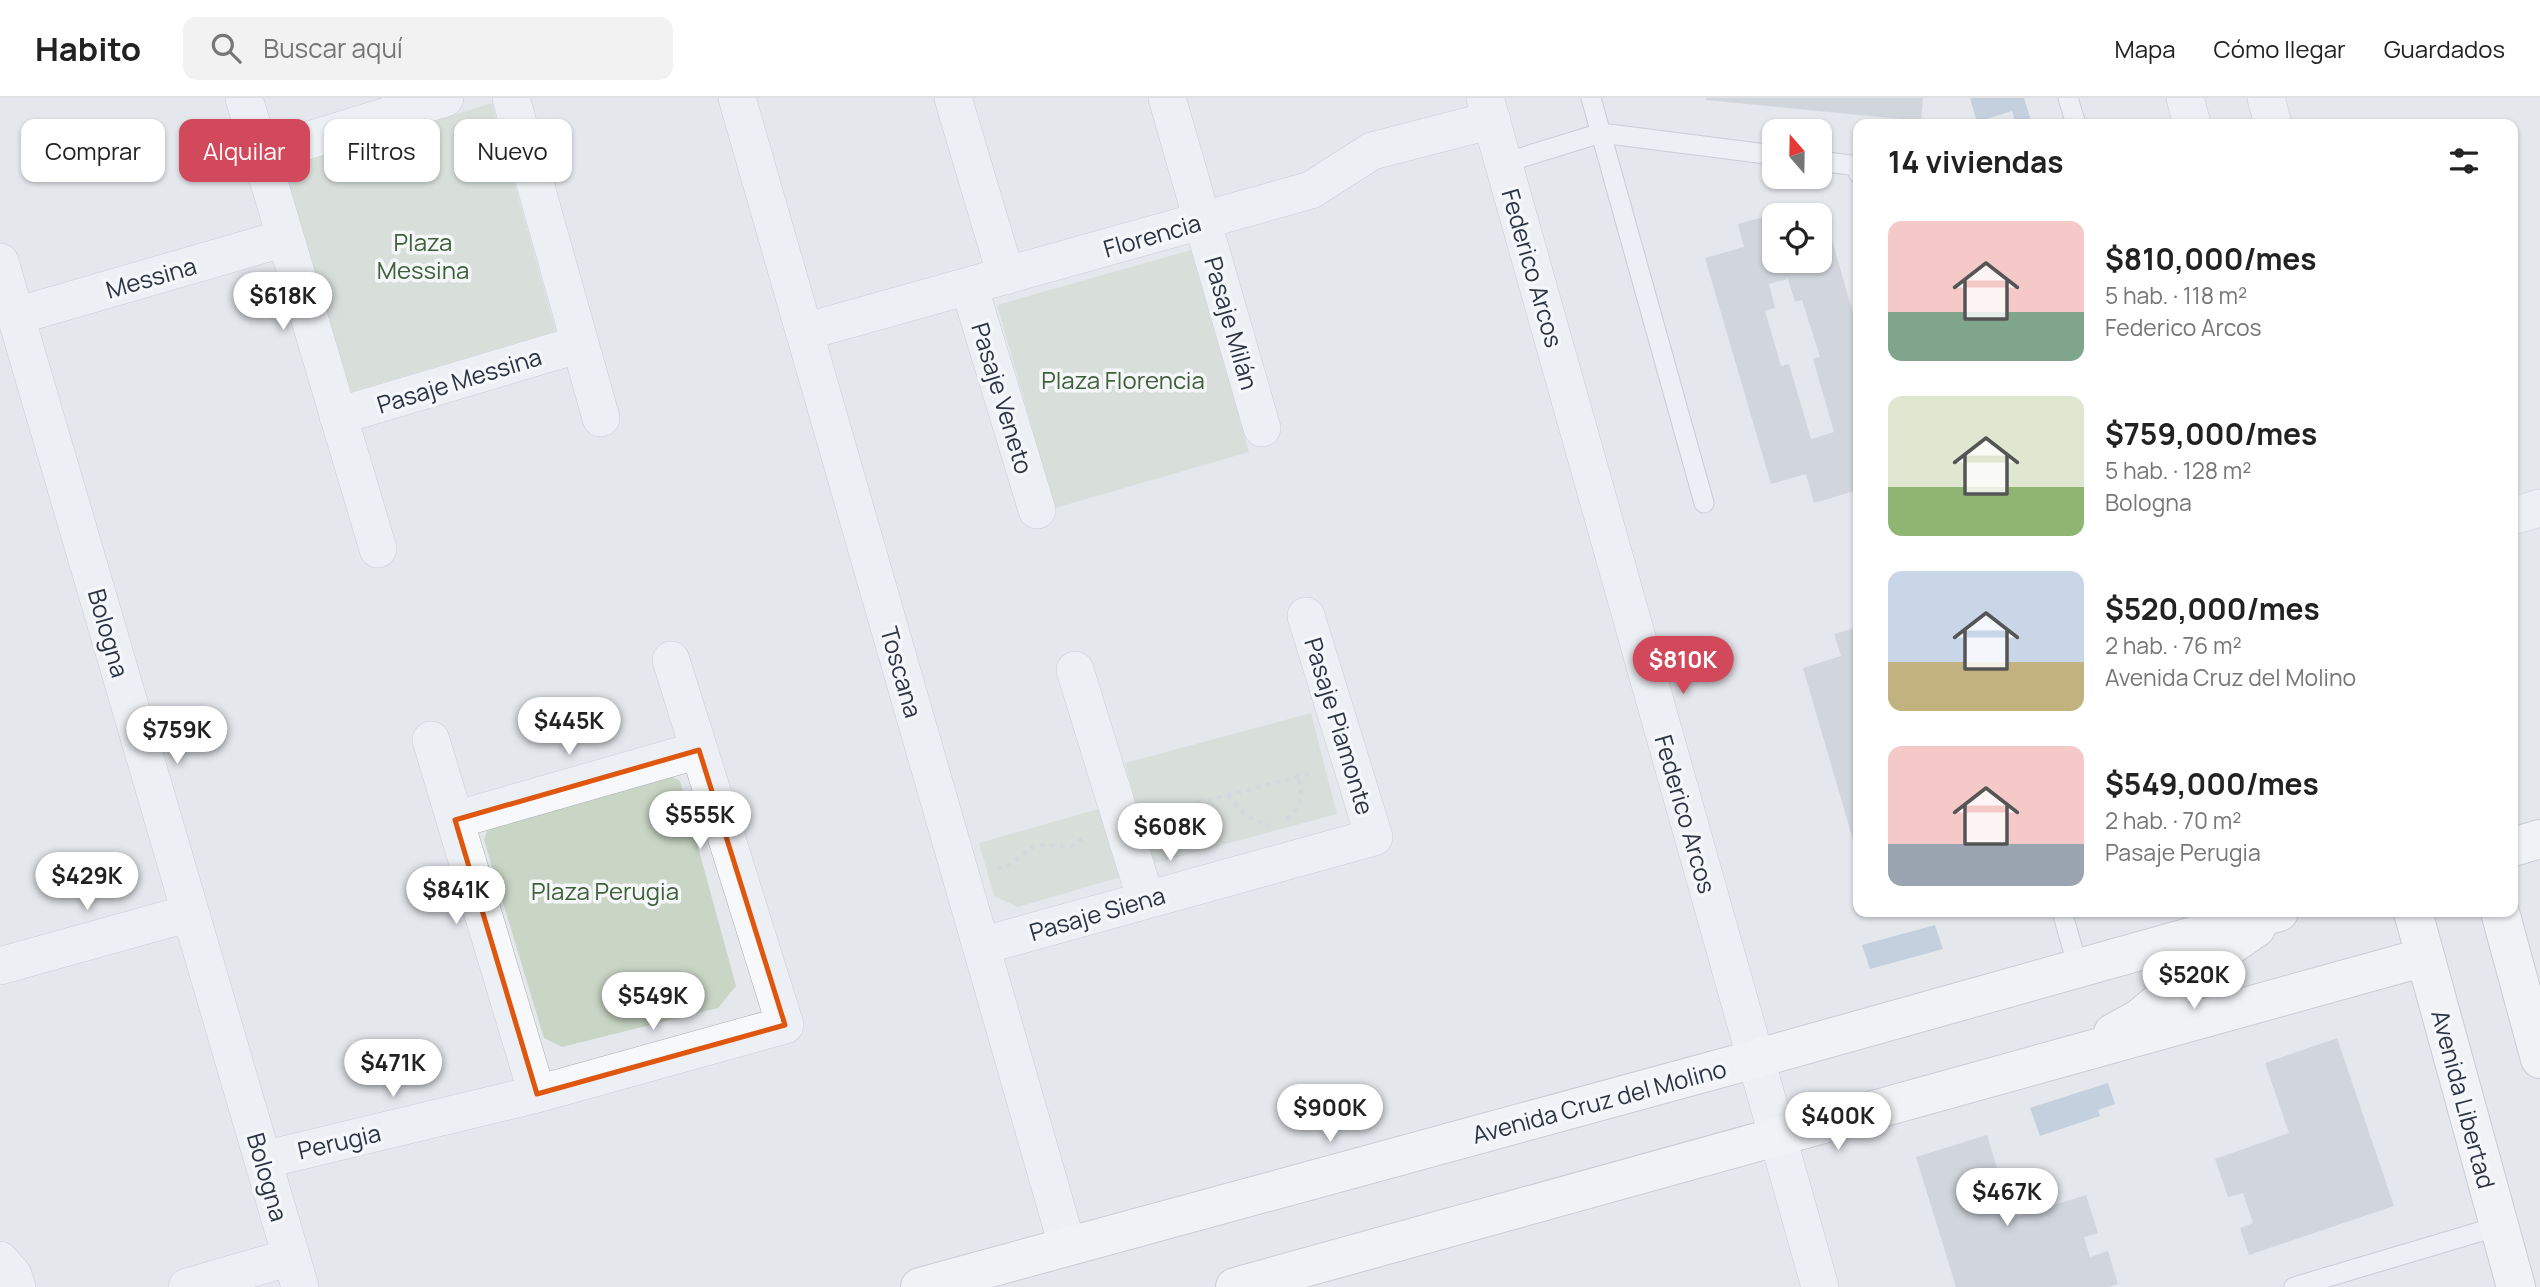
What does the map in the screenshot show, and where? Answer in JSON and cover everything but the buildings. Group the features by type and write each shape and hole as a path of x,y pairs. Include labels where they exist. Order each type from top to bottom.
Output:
{"street":[{"path":"244,98 250,119"},
{"path":"310,140 445,98"},
{"path":"511,98 601,418"},
{"name":"Toscana","path":"737,98 1067,1245"},
{"path":"953,98 1006,276"},
{"name":"Pasaje Milán","path":"1167,98 1262,428"},
{"path":"2185,98 2191,119"},
{"path":"2266,98 2272,119"},
{"name":"Florencia","path":"804,332 1311,190 1372,151 1488,109"},
{"name":"Federico Arcos","path":"1488,109 1820,1287"},
{"path":"269,182 378,549"},
{"name":"Messina","path":"16,316 285,238"},
{"name":"Bologna","path":"0,262 295,1272"},
{"name":"Pasaje Veneto","path":"969,286 1037,510"},
{"name":"Pasaje Messina","path":"338,416 580,344"},
{"path":"2518,515 2540,508"},
{"name":"Pasaje Piamonte","path":"1306,616 1374,837"},
{"path":"455,820 699,750 671,660"},
{"path":"1075,670 1146,900"},
{"path":"431,740 537,1094"},
{"name":"Perugia","path":"263,1160 537,1094 785,1025 699,750"},
{"name":"Pasaje Siena","path":"981,946 1374,837"},
{"path":"2518,846 2540,839"},
{"path":"0,966 190,913"},
{"name":"Avenida Cruz del Molino","path":"920,1287 1755,1059 2260,917"},
{"name":"Avenida Cruz del Molino","path":"2075,1055 2140,1018 2204,964 2271,917"},
{"name":"Avenida Libertad","path":"2414,917 2516,1287"},
{"path":"2501,917 2540,1059"},
{"name":"Avenida Cruz del Molino","path":"1235,1287 1283,1281 1778,1138 2425,957"},
{"path":"0,1260 13,1275 17,1287"},
{"path":"187,1287 295,1272"}],"lane":[{"path":"1591,98 1704,503"},
{"path":"2068,98 2074,119"},
{"path":"1504,163 1601,133 1762,153"},
{"path":"1832,163 1853,165"},
{"path":"2063,917 2078,967"},
{"path":"2294,1287 2499,1226"}],"path":[{"path":"1285,821 1299,808 1302,792 1298,777"},
{"path":"1228,795 1244,814 1265,825 1275,823"}],"highlighted area":[{"path":"699,750 785,1025 537,1094 455,820"}],"green space":[{"name":"Plaza Messina","path":"492,103 496,119 454,119 454,182 514,182 556,331 351,392 288,182 310,182 310,160 324,156 324,182 440,182 440,119"},
{"name":"Plaza Florencia","path":"1191,250 1249,452 1055,508 997,305"},
{"path":"1311,713 1337,814 1152,864 1125,763"},
{"name":"Plaza Perugia","path":"657,769 680,781 736,986 718,1008 562,1047 544,1038 484,840 492,816"},
{"path":"1112,805 1131,874 1018,907 994,896 979,843"}],"water":[{"path":"1970,98 2024,98 2030,119 2014,119 2012,111 1987,119 1976,119"},
{"path":"1935,925 1943,949 1870,969 1862,945"},
{"path":"2108,1083 2115,1104 2098,1110 2100,1116 2040,1136 2030,1108"}]}
